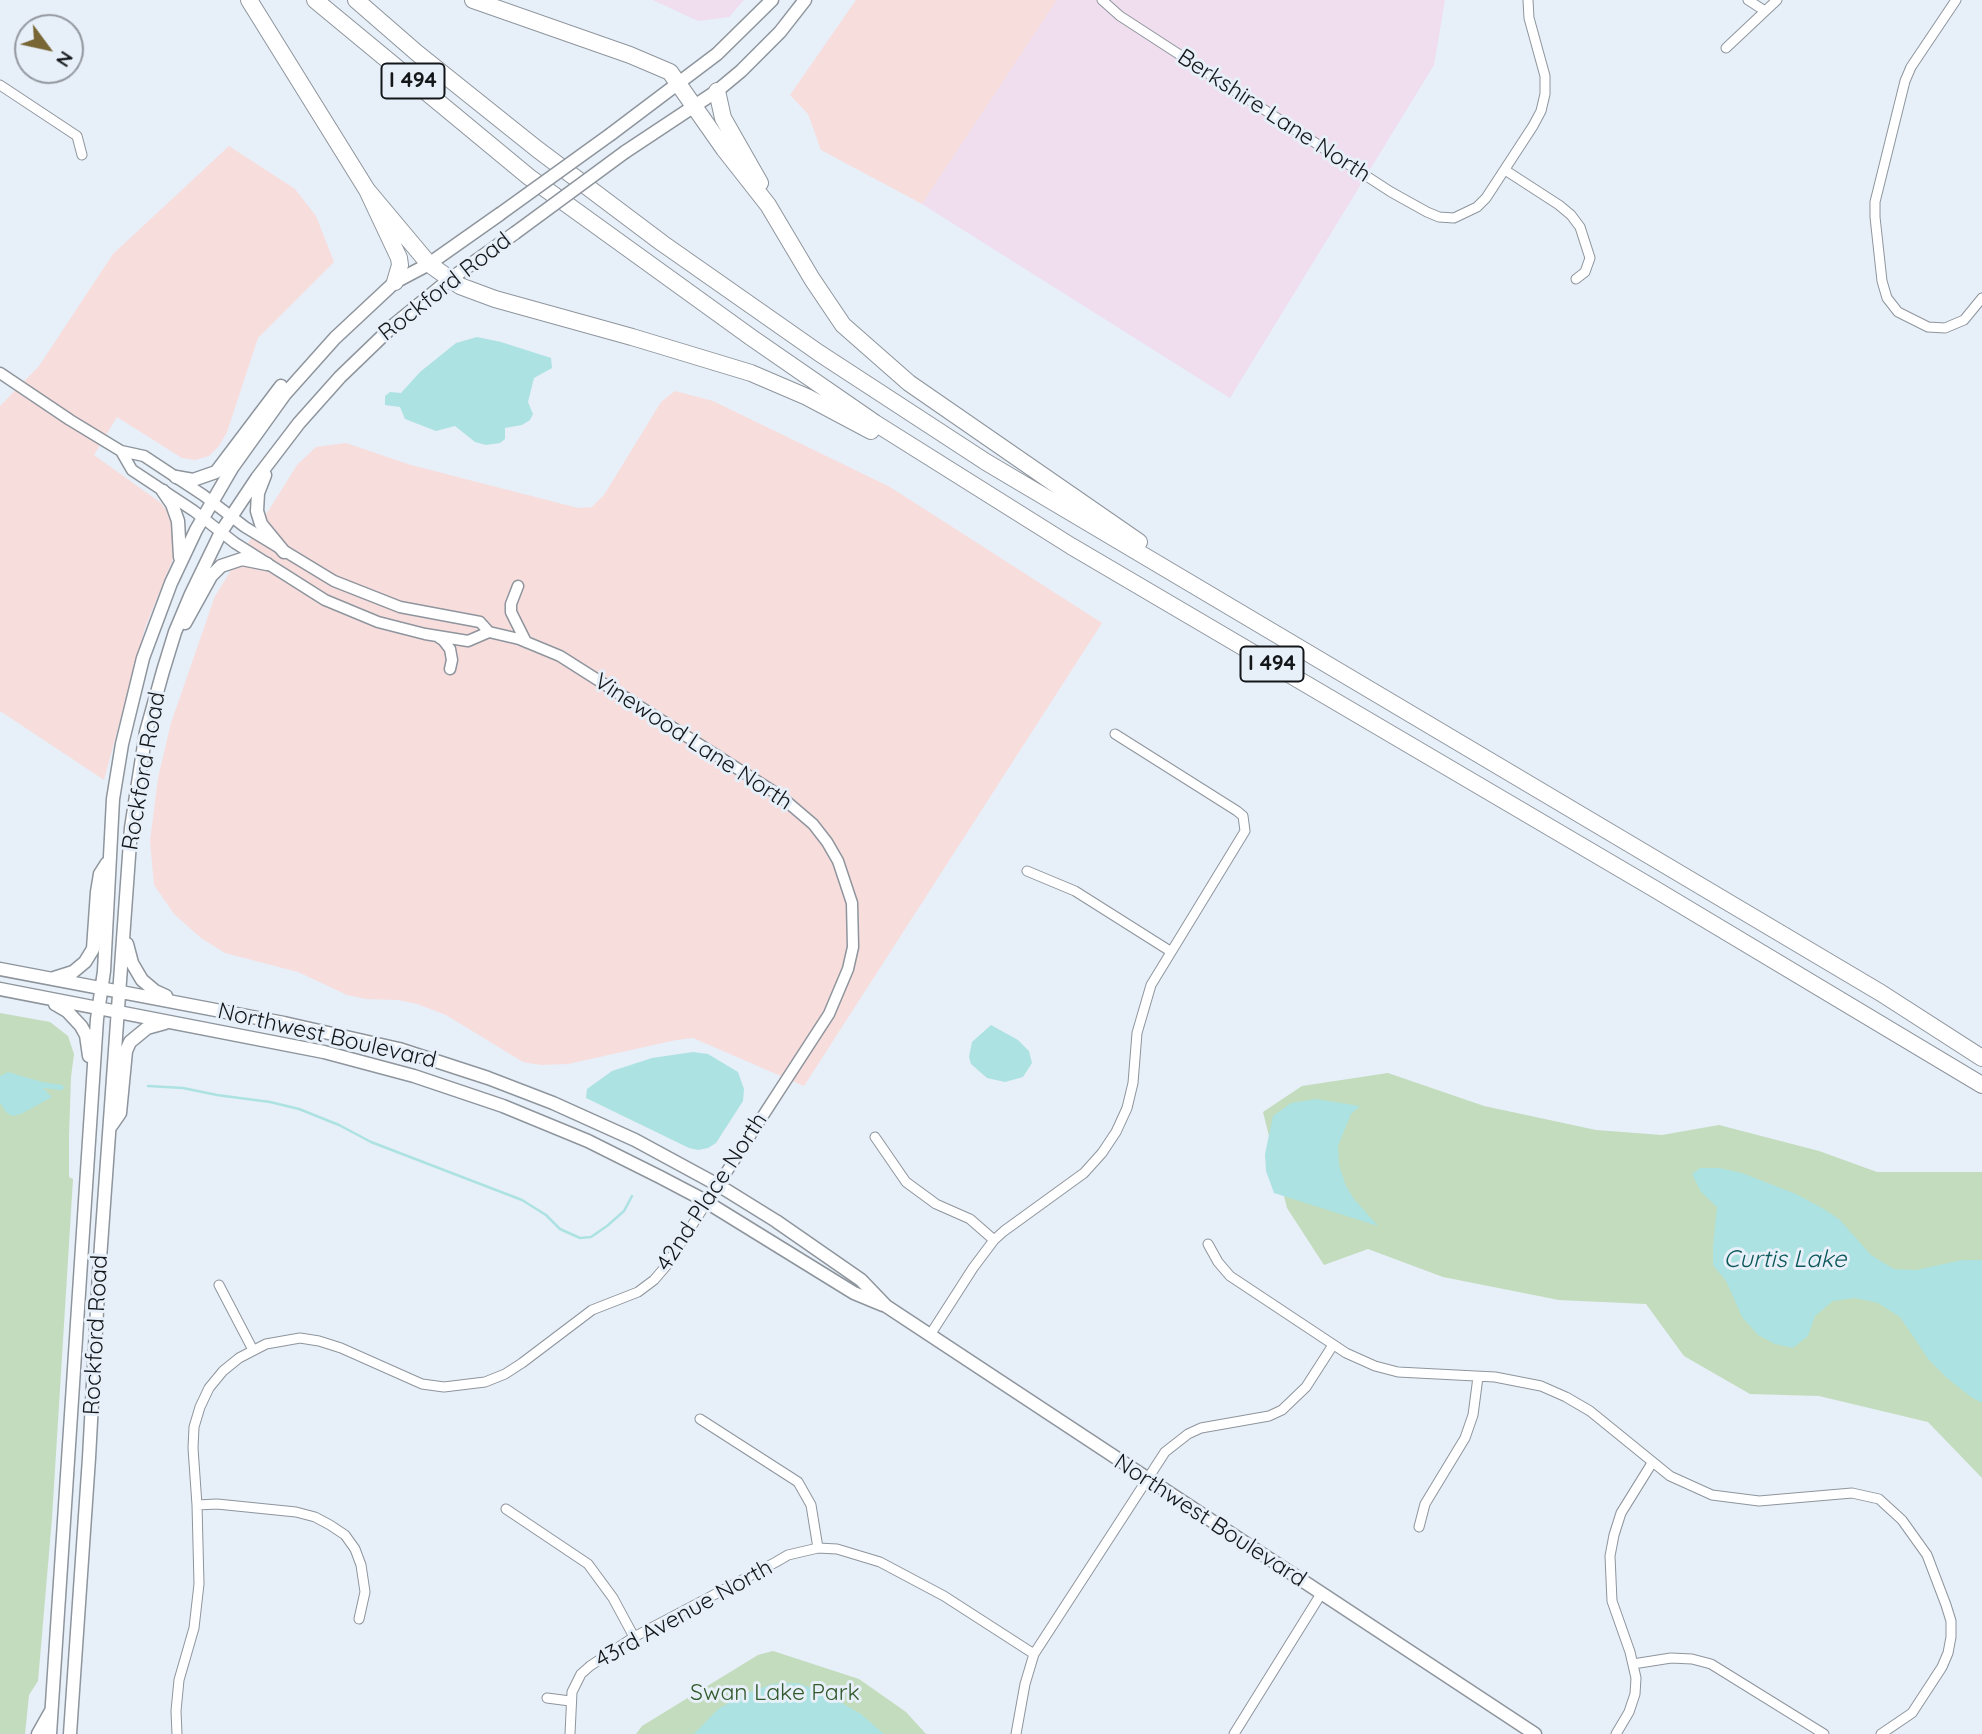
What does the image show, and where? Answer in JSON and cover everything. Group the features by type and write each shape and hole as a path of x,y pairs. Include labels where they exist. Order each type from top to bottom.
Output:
{"highway":[{"path":"249,0 367,190 398,258 400,265 395,282"},
{"name":"I 494","path":"316,0 528,177 875,423 1059,539 1982,1085"},
{"name":"I 494","path":"356,0 417,53 534,146 663,243 807,345 986,462 1857,979 1982,1058"},
{"path":"472,0 670,72 724,149 768,205 843,325 909,383 1148,548 1164,569"},
{"path":"717,91 723,118 759,181 768,205"},
{"path":"367,190 429,264 449,280 495,299 644,340 761,377 817,401 966,481"}],"main road":[{"name":"Rockford Road","path":"51,1734 98,1008 104,971 115,790 133,694 162,603 212,502 262,425 321,353 395,282 429,264 611,134 728,44 772,0"},
{"name":"Rockford Road","path":"71,1734 99,1273 131,828 139,770 153,703 175,632 231,516 312,407 359,357 449,280 625,152 717,91 762,51 793,18 805,0"},
{"path":"176,477 193,480 216,472 288,378 304,360 321,353"},
{"path":"280,447 261,484 257,511 261,524 284,552"},
{"path":"163,491 178,521 181,536 179,564"},
{"path":"175,632 189,619 211,576 221,566 242,559 267,564"},
{"path":"47,978 73,972 90,955 93,949 100,874 109,860"},
{"path":"124,925 128,953 142,980 155,991 182,1004"},
{"name":"Northwest Boulevard","path":"0,968 353,1037 477,1074 595,1121 718,1185 776,1221 861,1280 886,1306"},
{"name":"Northwest Boulevard","path":"0,989 324,1052 458,1090 588,1141 706,1202 854,1293 886,1306 1535,1734"},
{"path":"46,998 67,1011 81,1027 86,1035 94,1072"},
{"path":"110,1126 120,1112 126,1051 130,1042 147,1028 172,1022"},
{"path":"37,1734 53,1707"}],"street":[{"name":"Berkshire Lane North","path":"1102,0 1120,16 1391,192 1427,212 1439,217 1454,218 1466,214 1477,207 1505,170"},
{"path":"1528,0 1529,18 1545,76 1545,94 1533,127 1505,170 1559,205 1580,227 1590,258 1585,272 1576,279"},
{"path":"1748,0 1765,11"},
{"path":"1726,48 1777,0"},
{"path":"1956,0 1911,67 1905,81 1875,202 1875,217 1882,281 1887,298 1898,312 1928,327 1945,328 1964,320 1982,298"},
{"path":"0,85 77,136 82,155"},
{"name":"Vinewood Lane North","path":"0,373 121,451 144,456 284,552 337,583 400,607 480,622 489,632 526,642 572,664 797,809 827,842 838,862 852,903"},
{"name":"Vinewood Lane North","path":"121,451 132,470 267,564 325,600 378,622 434,635 468,640 489,632"},
{"path":"518,586 511,612 526,642"},
{"path":"434,635 443,640 450,649 450,669"},
{"path":"930,1335 994,1240 1084,1172 1102,1153 1116,1132 1127,1108 1133,1083 1137,1033 1151,985 1245,831 1243,816 1237,811 1115,734"},
{"path":"1027,871 1075,891 1170,951"},
{"name":"42nd Place North","path":"177,1734 179,1680 198,1606 194,1427 209,1388 223,1371 253,1350 280,1340 300,1338 341,1348 422,1384 444,1387 485,1382 522,1363 592,1310 638,1292 654,1280 666,1266 841,991 853,947 852,903"},
{"path":"875,1137 894,1167 913,1188 936,1204 970,1219 994,1240"},
{"path":"1208,1244 1230,1276 1333,1345 1375,1366 1398,1371 1518,1380 1541,1386 1590,1411 1670,1476 1712,1495 1735,1499 1783,1500 1852,1493 1879,1499 1894,1511 1916,1536 1927,1555 1951,1621 1948,1653 1932,1681 1912,1713 1881,1734"},
{"path":"219,1285 253,1350"},
{"path":"1016,1734 1026,1676 1034,1654 1165,1451 1201,1428 1269,1416 1282,1410 1306,1387 1333,1345"},
{"path":"1419,1527 1425,1504 1465,1438 1473,1415 1478,1377"},
{"path":"700,1419 798,1482 811,1505 818,1548 847,1551 880,1562 944,1596 1034,1654"},
{"path":"1616,1734 1629,1713 1635,1694 1636,1678 1612,1601 1610,1556 1621,1513 1652,1463"},
{"path":"197,1505 217,1504 296,1512 315,1517 338,1530 355,1549 361,1565 365,1592 359,1619"},
{"path":"506,1509 588,1564 613,1598 634,1637"},
{"name":"43rd Avenue North","path":"570,1734 570,1701 575,1683 581,1674 634,1637 788,1555 818,1548"},
{"path":"1234,1734 1321,1594"},
{"path":"1633,1664 1671,1658 1711,1664 1824,1734"},
{"path":"547,1698 570,1701"}],"shaded area":[{"path":"653,0 744,0 729,17 698,21"},
{"path":"856,0 1057,0 922,204 821,150 808,114 790,95"},
{"path":"1057,0 1445,0 1434,65 1230,398 922,204"},
{"path":"229,146 295,189 316,216 334,262 258,338 227,432 209,456 195,460 182,458 117,417 94,455 161,503 174,520 177,549 145,628 104,780 0,711 0,406 39,366 113,254"},
{"path":"675,391 713,401 890,487 1102,623 804,1086 693,1038 568,1064 541,1065 523,1062 446,1015 417,1004 347,995 298,972 225,953 201,938 174,914 154,885 150,841 158,778 171,723 215,596 297,465 316,447 346,443 411,465 578,508 592,507 604,495 661,402"}],"green space":[{"path":"0,1013 50,1022 68,1036 74,1054 69,1135 69,1177 73,1179 52,1518 38,1681 29,1695 25,1734 0,1734"},
{"path":"1388,1073 1484,1106 1596,1130 1662,1135 1719,1125 1819,1151 1877,1172 1982,1172 1982,1478 1928,1422 1819,1396 1750,1394 1684,1356 1646,1304 1559,1300 1443,1277 1368,1249 1324,1265 1287,1208 1263,1112 1302,1086"},
{"name":"Swan Lake Park","path":"773,1651 859,1679 906,1712 926,1734 636,1734 642,1726 758,1655"}],"water":[{"path":"477,337 551,358 552,368 534,378 528,402 533,414 530,420 522,425 505,428 505,439 500,443 486,445 475,442 455,426 436,431 405,419 400,407 385,405 385,396 390,392 401,393 420,372 456,343"},
{"path":"991,1025 1018,1040 1029,1051 1032,1063 1023,1077 1005,1082 987,1078 971,1064 969,1057 972,1042"},
{"path":"693,1052 708,1054 738,1072 744,1089 743,1101 716,1143 708,1148 689,1148 586,1098 587,1089 612,1071 652,1058"},
{"path":"8,1072 65,1088 43,1088 52,1097 12,1116 0,1103 0,1076"},
{"path":"1316,1099 1360,1106 1351,1114 1338,1146 1339,1165 1354,1199 1378,1226 1274,1193 1266,1171 1265,1154 1273,1116 1291,1103"},
{"name":"Curtis Lake","path":"1700,1168 1719,1168 1742,1173 1796,1194 1840,1220 1871,1255 1894,1269 1916,1270 1962,1260 1982,1260 1982,1403 1947,1378 1929,1360 1900,1317 1878,1303 1855,1298 1833,1301 1815,1316 1808,1336 1793,1348 1775,1344 1758,1335 1742,1317 1726,1281 1713,1265 1717,1207 1701,1192 1692,1174"},
{"path":"798,1683 826,1694 861,1714 884,1734 694,1734 718,1709 745,1694 772,1684"}],"waterway":[{"path":"148,1086 183,1088 299,1109 339,1125 371,1142 522,1200 546,1215 560,1229 580,1238 591,1237 607,1226 624,1211 632,1196"}]}
